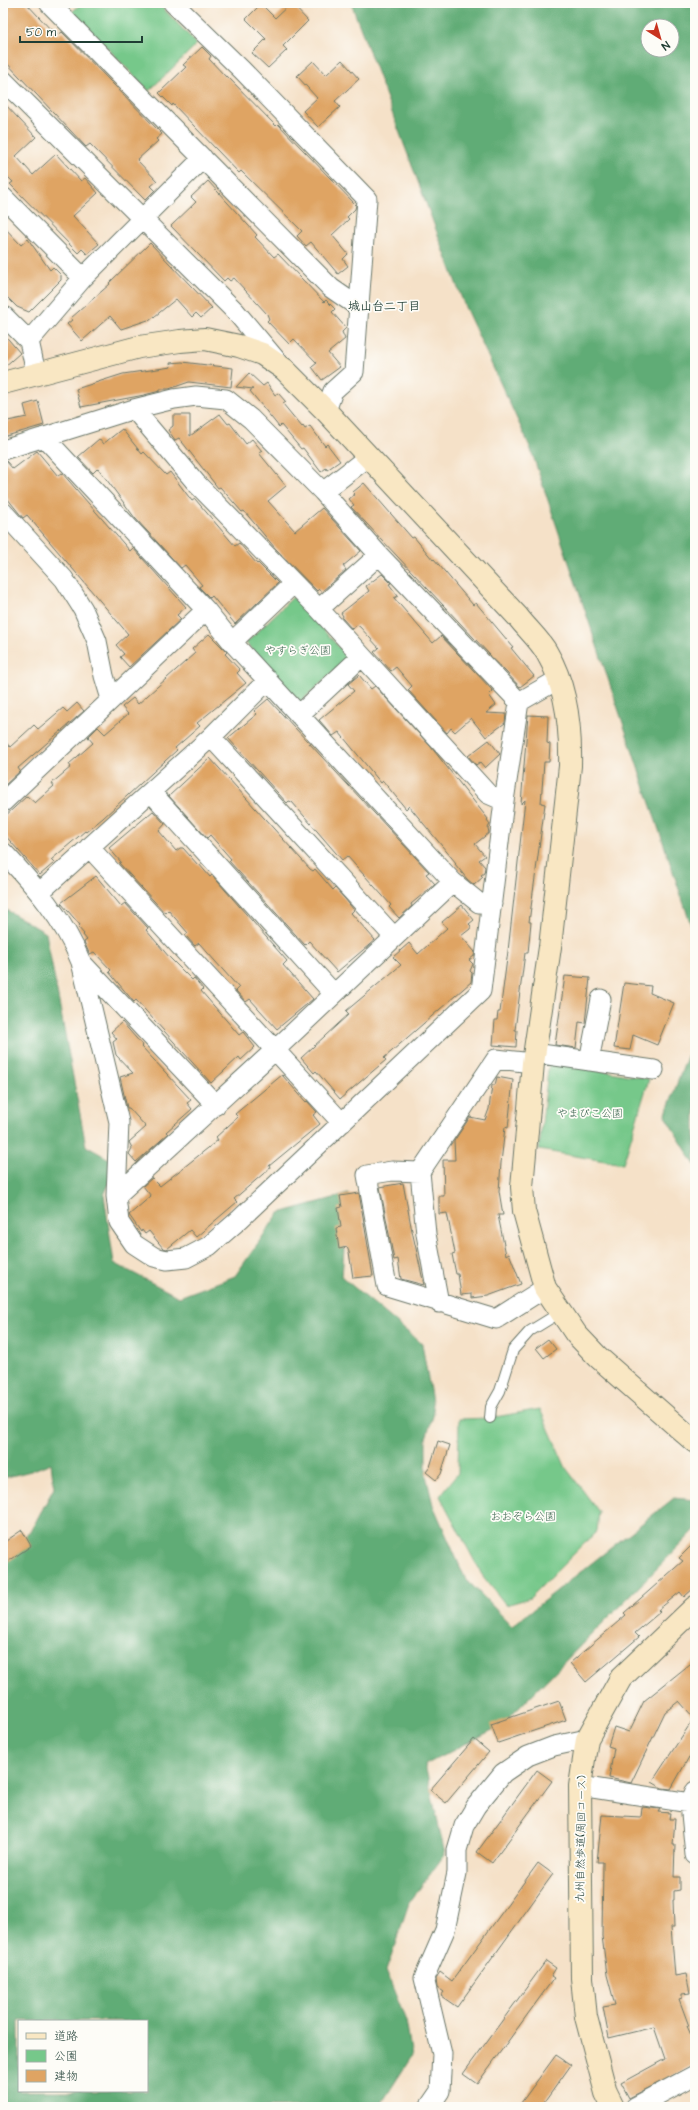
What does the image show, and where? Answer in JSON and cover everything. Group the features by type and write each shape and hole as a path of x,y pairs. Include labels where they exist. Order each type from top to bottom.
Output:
{"street":[{"path":"173,3 242,70 367,199 354,372 332,391 326,411"},
{"path":"60,7 203,158 331,288 358,306"},
{"path":"3,80 236,312 284,369 326,411 518,617 547,652 559,679 569,715 571,736 570,766 550,947 534,1058 522,1187 524,1210 545,1288 576,1334 598,1357 695,1442"},
{"path":"29,341 83,278 203,158"},
{"path":"3,197 83,278"},
{"path":"3,315 29,341 36,374"},
{"path":"3,383 139,347 206,339 245,348 262,354 284,369"},
{"path":"3,450 134,409 174,399 196,396 226,399 251,418 323,492 379,555 519,702"},
{"path":"134,409 197,484 319,609 361,657 488,794 504,801"},
{"path":"44,437 206,610 232,642 452,882 480,903 492,904"},
{"path":"323,492 368,457"},
{"path":"3,512 64,579 83,608 96,641 111,699"},
{"path":"319,609 379,555"},
{"path":"232,642 293,584"},
{"path":"3,802 206,610"},
{"path":"299,715 361,657"},
{"path":"519,702 559,679"},
{"path":"40,892 211,737 268,680"},
{"path":"3,852 40,892 73,943 81,962 119,1122 116,1196 119,1222 134,1244 154,1256 167,1260 186,1258 209,1246 342,1123 481,991 504,801 519,702"},
{"path":"211,737 394,937"},
{"path":"151,792 334,994"},
{"path":"89,847 342,1123"},
{"path":"116,1196 275,1050 452,882"},
{"path":"81,962 216,1105"},
{"path":"589,1061 601,999"},
{"path":"439,1303 426,1234 420,1172 496,1059 534,1058 589,1061 654,1070"},
{"path":"420,1172 392,1171 367,1175 387,1286 439,1303 496,1319 545,1288"},
{"name":"九州自然歩道(周回コース)","path":"613,2107 606,2093 586,2017 582,1978 580,1786 587,1739 621,1678 695,1607"},
{"path":"429,2107 440,2091 442,2054 424,1978 445,1930 457,1873 457,1850 464,1826 476,1806 504,1773 528,1756 554,1746 587,1739"},
{"path":"580,1786 693,1797 695,1855"},
{"path":"635,2107 695,2075"}],"lane":[{"path":"490,1418 491,1406 500,1391 513,1350 530,1331 561,1312"}],"green space":[{"path":"82,3 158,3 197,44 149,91 72,12"},
{"path":"351,3 695,3 695,937 530,447 465,307"},
{"name":"やすらぎ公園","path":"293,597 349,658 300,702 246,643"},
{"path":"3,908 46,933 86,1146 118,1164 104,1195 114,1263 179,1297 235,1276 279,1213 348,1194 342,1277 422,1344 434,1413 426,1438 426,1475 433,1505 465,1578 512,1626 674,1498 695,1500 695,1530 502,1725 425,1765 445,1854 409,1903 386,1971 406,2021 412,2056 383,2101 382,2107 3,2107 3,1556 30,1532 54,1488 51,1463 31,1471 3,1478"},
{"path":"695,1035 695,1165 665,1116"},
{"name":"やまびこ公園","path":"549,1061 649,1079 623,1164 539,1150"},
{"name":"おおぞら公園","path":"540,1409 566,1468 599,1512 597,1531 530,1598 506,1605 482,1575 440,1496 458,1473 459,1419 490,1418"}],"building":[{"path":"3,3 26,3 52,31 54,30 58,35 62,32 162,134 156,139 158,141 137,160 157,181 151,186 155,190 145,200 90,144 86,147 3,59"},
{"path":"291,3 308,21 283,46 287,50 268,68 252,53 266,39 246,19 261,4 275,18"},
{"path":"202,47 211,56 209,59 226,77 227,76 276,126 278,124 356,205 355,209 347,217 349,219 332,235 348,254 343,259 348,266 338,274 311,242 306,246 297,236 302,231 241,171 239,173 173,104 172,106 159,93 186,67 183,65"},
{"path":"342,60 359,79 335,101 340,107 318,127 303,111 317,98 297,76 313,61 326,75"},
{"path":"3,102 36,137 16,156 33,175 56,154 81,181 85,178 98,193 73,216 99,244 87,254 82,249 78,253 10,184 13,182 3,172"},
{"path":"208,181 257,235 255,237 274,257 278,254 324,302 326,300 335,309 332,312 346,328 342,332 345,339 328,353 340,367 322,380 312,367 317,363 294,339 289,344 267,321 269,319 267,314 234,278 230,281 227,278 224,281 171,226 196,202 191,197"},
{"path":"3,226 21,245 28,239 50,270 53,267 61,275 61,280 29,312 17,307 3,293"},
{"path":"150,243 212,308 201,318 196,313 192,317 176,299 149,321 148,320 121,329 110,316 82,341 67,324 72,320 71,318 110,284 109,283"},
{"path":"3,333 20,353 3,368"},
{"path":"182,362 233,368 231,387 189,382 169,389 160,389 160,391 144,395 81,407 76,389 123,374 171,367 170,363"},
{"path":"249,373 263,386 267,383 275,395 278,393 286,402 283,404 302,427 303,426 305,429 310,426 325,446 327,444 340,461 327,470 326,468 321,472 303,448 301,449 281,425 279,427 250,391 253,389 236,387"},
{"path":"38,401 44,425 3,437 3,422 27,417 24,405"},
{"path":"220,414 228,424 230,423 246,444 252,439 262,451 259,453 286,486 268,501 295,531 322,508 361,551 343,566 346,570 321,592 319,589 317,591 275,548 244,511 242,512 220,487 218,488 179,438 175,440 168,430 173,426 173,415 190,415 190,436"},
{"path":"122,429 142,454 144,452 166,475 170,472 192,501 195,499 235,546 239,543 257,564 258,563 278,583 235,624 212,596 210,598 199,587 202,585 185,565 181,568 135,518 98,468 93,473 78,457 99,439 103,444"},
{"path":"37,451 58,476 62,473 130,551 133,548 186,607 177,615 181,619 129,667 120,657 124,654 116,645 128,634 27,515 23,518 3,493 3,461 6,461 13,469"},
{"path":"364,483 412,538 414,537 433,560 434,559 473,605 476,603 513,647 511,648 534,676 520,687 351,507 354,505 349,499 355,494 353,492"},
{"path":"382,574 391,583 389,584 398,596 394,598 433,643 441,636 493,691 489,695 496,705 486,713 506,714 505,723 486,737 471,718 455,732 451,728 447,733 408,690 412,686 396,667 391,671 374,652 379,648 360,627 357,625 352,629 342,618 343,616 341,613 369,591 366,586"},
{"path":"209,634 227,652 225,654 240,670 237,673 246,683 197,723 200,726 175,748 177,750 103,818 51,860 54,863 40,875 3,833 3,818 27,796 35,803 54,786 52,783 71,767 69,764 93,743 88,737 98,727 105,734 128,714 122,707 133,698 138,704 195,653 192,649"},
{"path":"359,675 371,689 375,686 431,747 488,819 487,820 490,824 488,828 489,833 475,844 485,856 479,860 485,867 484,873 481,875 483,877 474,885 467,879 455,864 456,863 409,806 406,809 383,781 381,783 339,732 333,736 319,720 354,691 348,684"},
{"path":"268,699 429,872 426,874 435,884 411,904 412,906 399,918 389,907 391,905 347,856 342,860 292,802 289,801 287,803 228,738 257,714 254,711"},
{"path":"77,703 84,711 18,768 20,771 3,787 3,739 10,747 34,725 38,729 63,708 67,712"},
{"path":"528,715 548,716 547,743 550,744 549,762 544,762 541,803 545,804 529,922 531,922 528,953 525,953 515,1030 517,1030 516,1047 493,1045 495,1020 497,1020 498,1012 500,1012 508,951 525,800 521,804"},
{"path":"489,740 500,754 485,768 480,762 476,765 468,756"},
{"path":"210,758 310,869 313,871 315,869 333,890 335,888 345,899 354,910 351,913 375,940 337,972 309,941 305,945 229,861 231,859 210,835 207,838 169,796"},
{"path":"153,811 165,824 159,831 176,851 183,848 210,877 212,875 287,961 283,965 313,999 277,1029 250,999 246,1002 236,991 239,988 199,943 195,946 185,935 188,933 168,910 165,913 119,863 121,862 109,848"},
{"path":"96,876 121,906 125,903 148,928 146,930 170,958 192,980 194,978 203,989 201,991 239,1035 243,1032 255,1047 241,1060 239,1057 211,1083 136,1000 134,1002 133,1001 109,972 111,970 94,952 89,953 84,942 87,940 78,927 80,925 61,903"},
{"path":"462,905 474,920 469,924 471,926 470,929 461,936 475,952 474,956 469,960 473,964 470,971 472,973 471,982 384,1058 386,1060 340,1099 316,1071 314,1073 301,1058 349,1014 346,1011 401,965 393,957 409,943 418,954 447,928 442,922"},
{"path":"565,976 590,978 585,1023 579,1022 576,1048 555,1045"},
{"path":"624,983 651,986 650,993 674,1003 657,1045 633,1035 630,1050 614,1048"},
{"path":"122,1022 143,1046 142,1047 191,1100 187,1103 192,1109 166,1132 168,1134 136,1162 129,1154 132,1148 129,1142 146,1127 129,1108 127,1108 120,1077 133,1073 116,1055 113,1042 117,1039 111,1032"},
{"path":"282,1075 317,1112 313,1115 320,1124 269,1166 270,1168 234,1199 237,1202 196,1237 190,1230 167,1249 163,1248 149,1231 145,1234 142,1230 141,1232 129,1215 151,1196 143,1186 152,1178 160,1186 188,1164 218,1140 216,1137 238,1117 235,1114"},
{"path":"497,1077 513,1080 508,1128 505,1127 501,1163 499,1191 503,1215 498,1215 506,1255 509,1253 521,1284 488,1296 472,1298 472,1294 461,1295 458,1274 456,1274 452,1254 455,1253 447,1213 439,1214 439,1196 444,1196 443,1160 455,1160 454,1141 470,1117 485,1120 489,1109 492,1085 495,1085"},
{"path":"403,1183 424,1285 401,1279 398,1259 394,1260 380,1187"},
{"path":"359,1193 373,1276 353,1278 349,1252 347,1247 339,1249 336,1228 341,1227 338,1208 342,1207 340,1196"},
{"path":"548,1339 556,1349 544,1358 536,1348"},
{"path":"438,1441 450,1445 441,1474 436,1480 426,1472 430,1467"},
{"path":"22,1530 31,1546 3,1565 3,1543"},
{"path":"695,1542 695,1587 684,1597 680,1592 658,1610 660,1612 635,1633 639,1637 586,1682 570,1663 626,1615 624,1613 683,1561 679,1558"},
{"path":"695,1660 695,1761 689,1757 671,1789 662,1788 652,1782 694,1718 679,1701 665,1712 631,1783 609,1778 614,1748 608,1746 614,1727 629,1732 644,1701"},
{"path":"559,1701 566,1720 498,1743 491,1724"},
{"path":"474,1739 489,1752 446,1803 430,1790"},
{"path":"537,1770 552,1781 492,1863 477,1852"},
{"path":"642,1807 660,1809 658,1812 670,1813 669,1819 675,1819 673,1845 675,1845 674,1877 680,1877 680,1890 674,1891 674,1927 671,1927 675,1976 686,1974 690,1993 682,1994 682,1998 679,1999 689,2026 687,2026 695,2044 695,2064 629,2098 621,2083 665,2059 654,2027 609,2038 603,2007 615,2005 607,1975 602,1936 603,1862 597,1862 602,1815 641,1817"},
{"path":"538,1863 553,1874 457,2007 441,1996 444,1992 437,1987 436,1978 440,1972 452,1981"},
{"path":"546,1961 556,1968 551,1976 554,1978 477,2084 463,2074"},
{"path":"556,2055 571,2065 541,2107 518,2107"}],"district":[{"name":"城山台二丁目","path":"384,306"}]}
